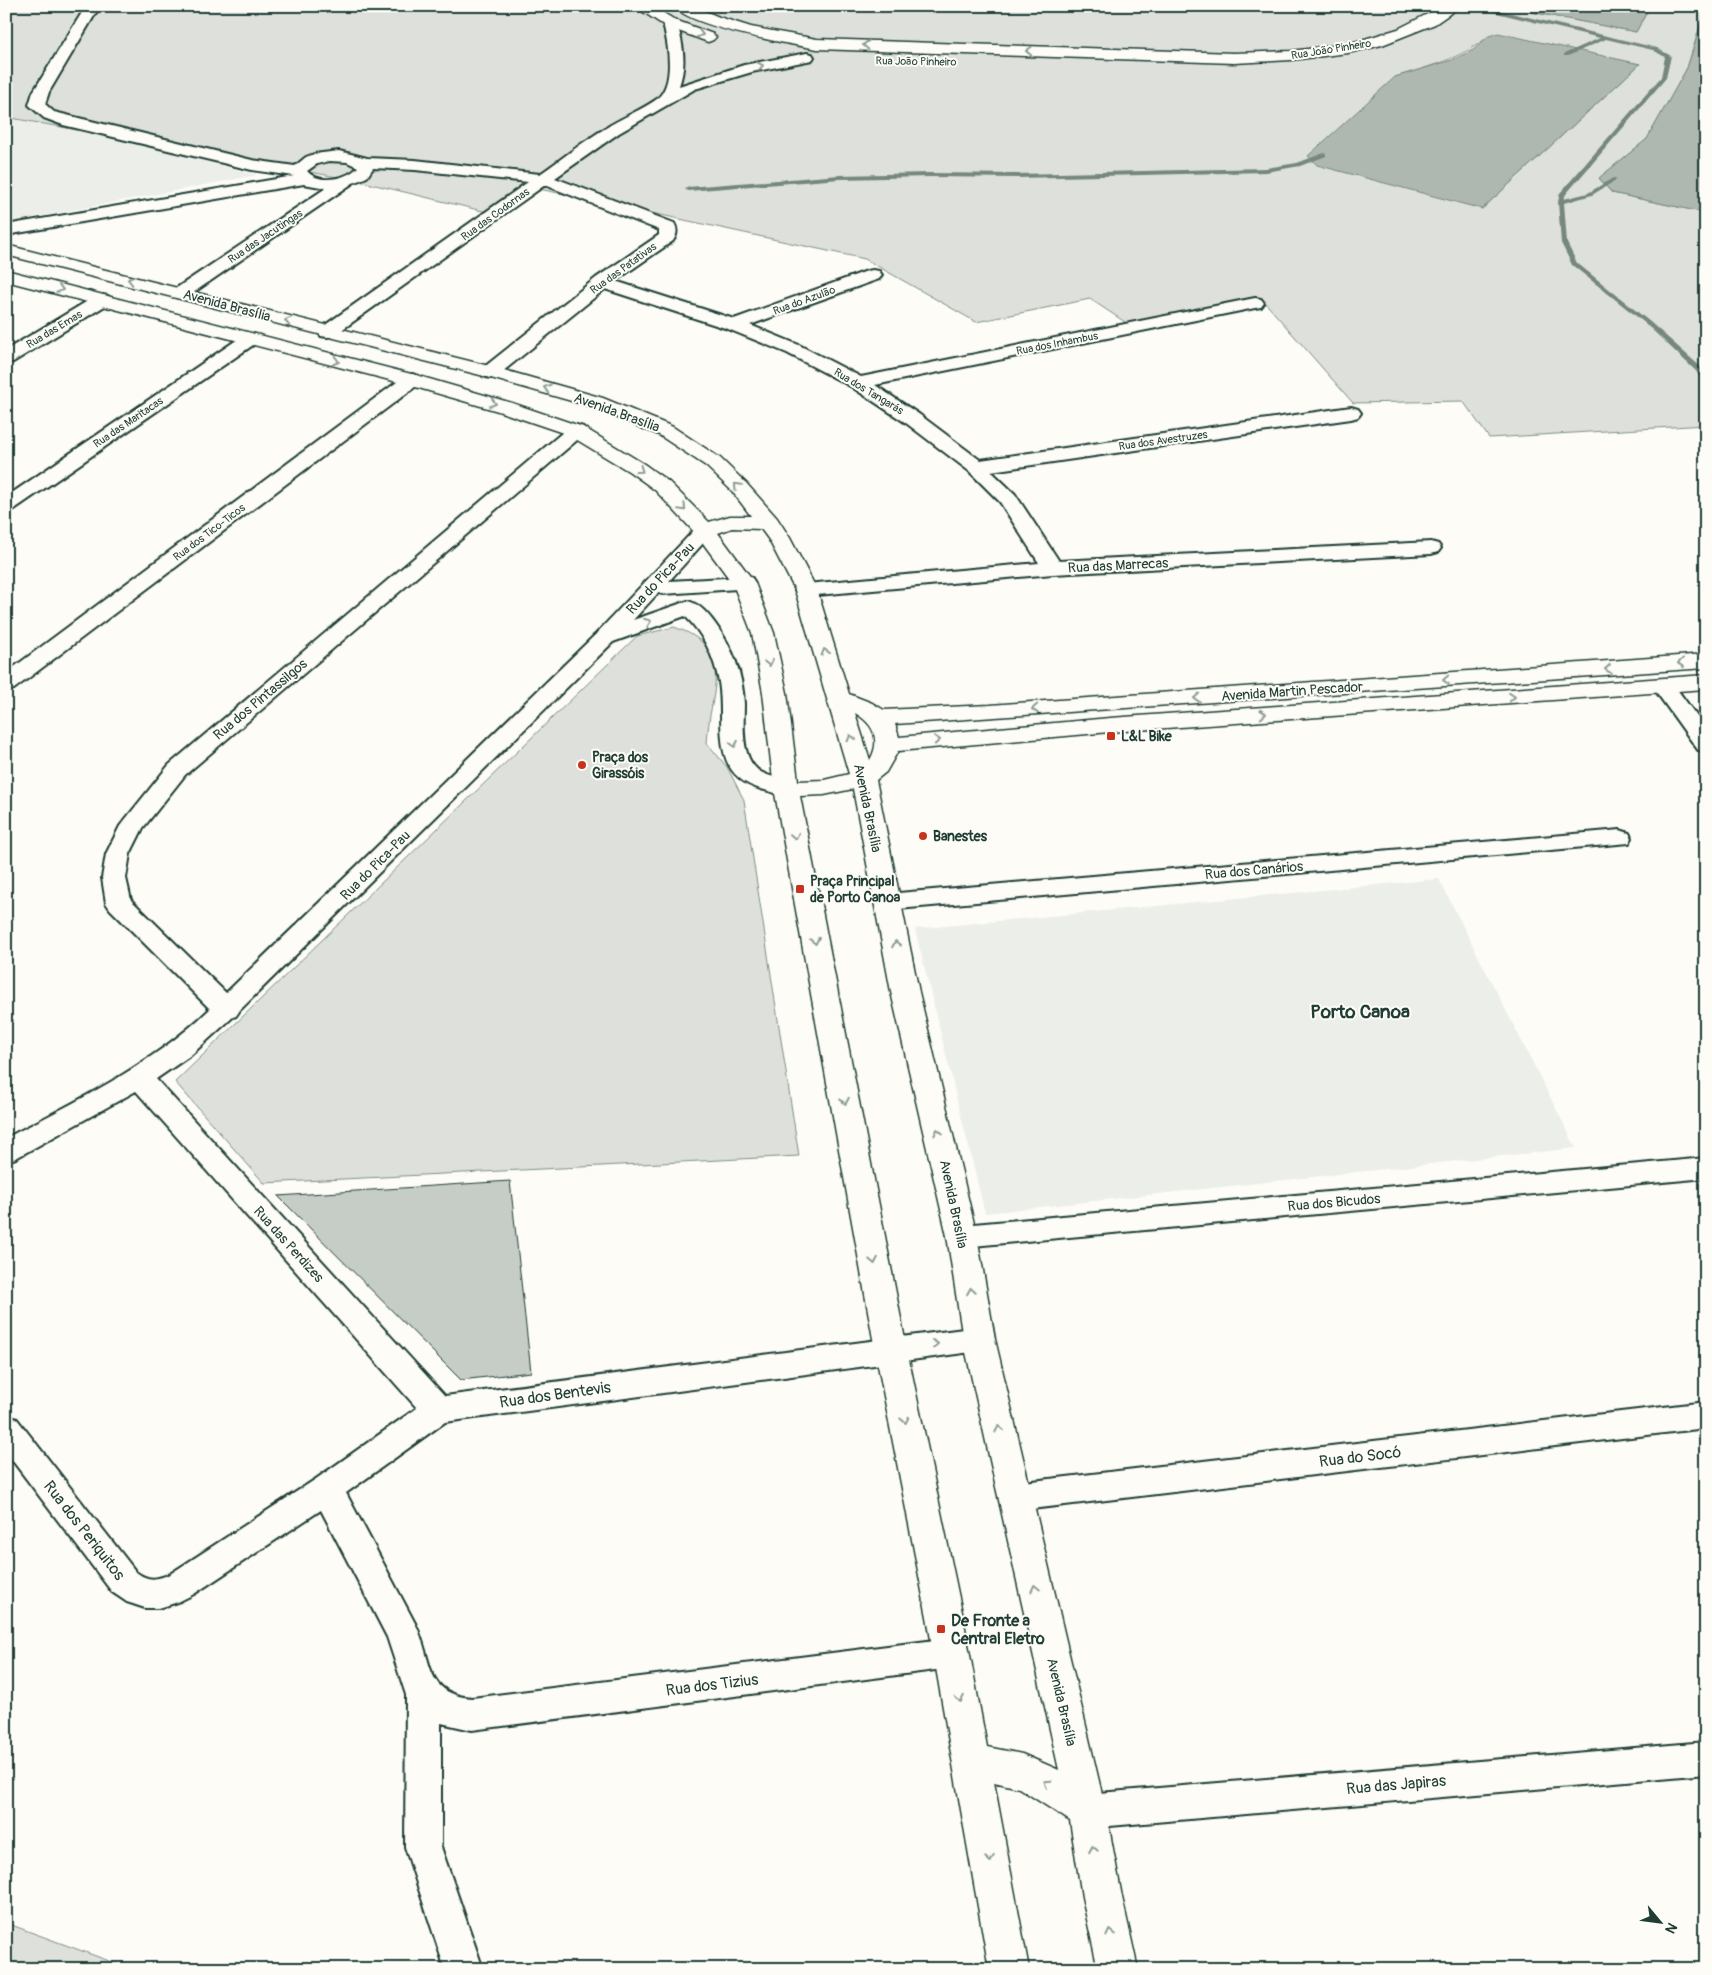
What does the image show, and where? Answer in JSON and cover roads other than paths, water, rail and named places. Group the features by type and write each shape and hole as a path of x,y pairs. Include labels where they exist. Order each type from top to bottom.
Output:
{"street":[{"path":"93,6 41,92 37,105 41,110 63,120 302,175 325,183 349,180"},
{"path":"640,6 670,23 720,40"},
{"name":"Rua João Pinheiro","path":"681,6 700,16 720,23 768,35 817,44 1200,57 1280,57 1346,48 1403,34 1424,25 1454,6"},
{"path":"666,101 675,81 678,66 677,44 670,23"},
{"name":"Rua João Pinheiro","path":"761,49 807,57 842,60 1094,64 1200,57"},
{"name":"Rua das Codornas","path":"327,332 613,130 690,86 724,75 807,57"},
{"path":"302,175 308,162 328,156 350,157 364,163 415,165 543,179"},
{"name":"Rua das Jacutingas","path":"181,293 349,180 364,172 366,168 364,163"},
{"path":"6,230 302,175"},
{"name":"Rua das Patativas","path":"490,372 602,282 667,237 668,227 543,179"},
{"name":"Avenida Brasília","path":"6,250 490,372 596,402 666,431 713,462 739,487 779,538 806,590 863,778 905,992 962,1236 979,1340 1087,1811 1102,1897 1118,1969"},
{"name":"Avenida Brasília","path":"6,275 412,380 505,407 576,431 638,468 662,486 705,530 744,583 763,634 775,693 786,788 891,1350 972,1762 1009,1969"},
{"name":"Rua do Azulão","path":"734,325 873,276"},
{"name":"Rua dos Tangarás","path":"602,282 734,325 793,350 859,383 913,418 976,467 1008,498 1053,568"},
{"name":"Rua das Emas","path":"6,358 102,300"},
{"name":"Rua dos Inhambus","path":"859,383 1256,304"},
{"path":"170,317 210,316 238,308"},
{"path":"304,352 308,346 327,332"},
{"name":"Rua das Maritacas","path":"6,506 250,339"},
{"name":"Rua dos Tico-Ticos","path":"6,684 412,380"},
{"name":"Rua dos Avestruzes","path":"976,467 1351,413"},
{"name":"Rua dos Pintassilgos","path":"227,1010 119,903 114,878 118,854 132,826 177,770 576,431"},
{"path":"705,530 730,522 769,523"},
{"name":"Rua do Pica-Pau","path":"6,1151 140,1078 176,1054 227,1010 659,586 705,530"},
{"name":"Rua das Marrecas","path":"806,590 1053,568 1432,548"},
{"path":"659,586 744,583"},
{"path":"659,586 704,620 714,634 724,662 732,695 733,742 739,763 743,770 756,779 786,788 825,787 863,778 882,762 886,756 888,736 878,718 867,710 839,698"},
{"path":"603,640 688,608"},
{"name":"Avenida Martin Pescador","path":"878,718 1030,710 1706,661"},
{"name":"Avenida Martin Pescador","path":"888,744 1110,725 1706,682"},
{"path":"1663,686 1706,745"},
{"name":"Rua dos Canários","path":"887,902 1620,838"},
{"name":"Rua das Perdizes","path":"140,1078 438,1410"},
{"name":"Rua dos Bicudos","path":"962,1236 1706,1168"},
{"name":"Rua dos Bentevis","path":"182,1584 326,1489 438,1410 979,1340"},
{"name":"Rua do Socó","path":"1014,1498 1706,1416"},
{"name":"Rua dos Periquitos","path":"6,1428 124,1582 142,1595 169,1590 182,1584"},
{"path":"326,1489 405,1639 424,1693 423,1847 464,1969"},
{"name":"Rua dos Tizius","path":"424,1693 434,1703 449,1711 472,1714 951,1653"},
{"name":"Rua das Japiras","path":"1087,1811 1706,1758"},
{"path":"972,1762 1011,1767 1024,1772 1040,1779 1087,1811"}],"waterway":[{"path":"1486,9 1655,49 1668,56 1664,77 1563,193 1561,202"},
{"path":"1566,55 1604,38"},
{"path":"688,189 840,177 1018,176 1266,170 1298,165 1324,155"},
{"path":"1561,202 1590,194 1615,179"},
{"path":"1561,202 1564,243 1574,264 1648,323 1699,370 1706,381"}],"place":[{"name":"L&L Bike","path":"1111,736"},
{"name":"Praça dos Girassóis","path":"582,765"},
{"name":"Banestes","path":"923,836"},
{"name":"Praça Principal de Porto Canoa","path":"800,889"},
{"name":"De Fronte a Central Eletro","path":"941,1629"}],"district":[{"name":"Porto Canoa","path":"1360,1011"}]}
